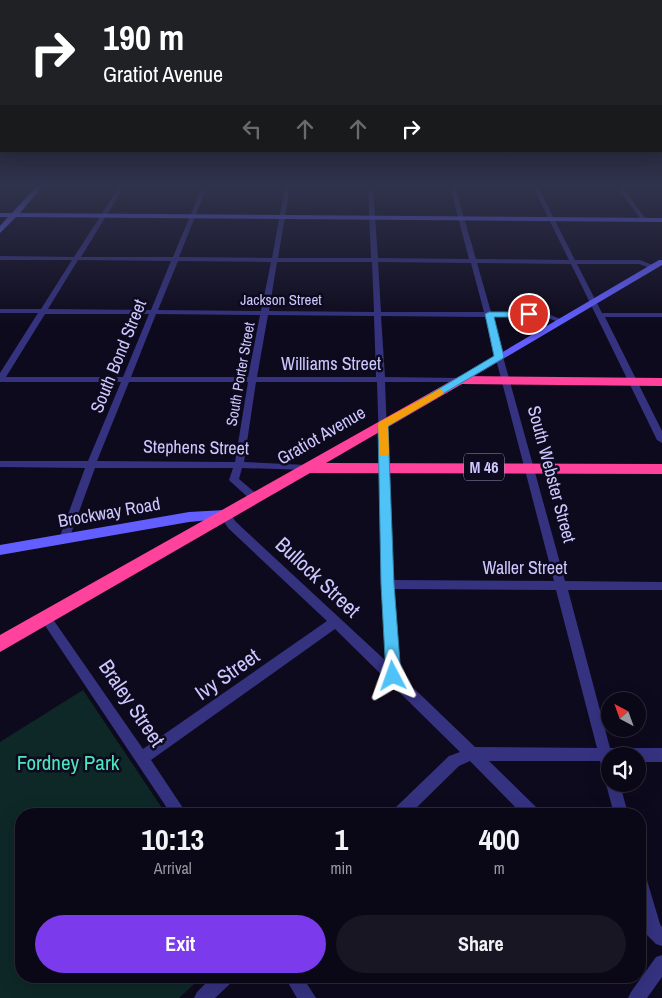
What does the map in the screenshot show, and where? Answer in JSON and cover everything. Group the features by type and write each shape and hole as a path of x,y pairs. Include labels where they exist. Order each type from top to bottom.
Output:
{"highway":[{"name":"Williams Street","path":"460,380 662,382"},
{"name":"Gratiot Avenue","path":"0,644 460,380"},
{"name":"Stephens Street","path":"306,468 384,466 662,468"}],"street":[{"path":"0,379 93,234"},
{"name":"South Bond Street","path":"64,539 91,465 185,234"},
{"name":"South Porter Street","path":"255,498 234,480 240,465 252,380 266,313 279,234"},
{"path":"373,234 393,676"},
{"name":"South Webster Street","path":"466,234 489,314 603,747"},
{"path":"559,234 662,440"},
{"path":"0,258 640,262 653,267"},
{"name":"Gratiot Avenue","path":"460,380 662,262"},
{"name":"Jackson Street","path":"0,311 546,315 561,321"},
{"path":"600,315 662,315"},
{"name":"Williams Street","path":"0,379 460,380"},
{"name":"Stephens Street","path":"0,464 240,465 306,468"},
{"name":"Brockway Road","path":"0,550 188,517 225,516"},
{"name":"Bullock Street","path":"225,516 232,525 393,676 527,808"},
{"name":"Waller Street","path":"388,584 662,586"},
{"name":"Braley Street","path":"46,618 176,808"},
{"name":"Ivy Street","path":"142,758 334,622"},
{"path":"405,808 454,761 472,754 601,755"},
{"path":"646,755 662,755"},
{"path":"615,792 619,808"},
{"path":"646,901 657,934"},
{"path":"646,923 657,934"},
{"path":"637,998 662,963"},
{"path":"203,998 219,983"},
{"path":"297,983 307,998"}],"green space":[{"name":"Fordney Park","path":"83,690 162,808 15,808 15,983 195,983 179,998 0,998 0,742"}],"slow traffic":[{"path":"384,453 383,425 440,392"}],"route":[{"path":"393,676 383,425 499,357 489,314 529,314"}]}
